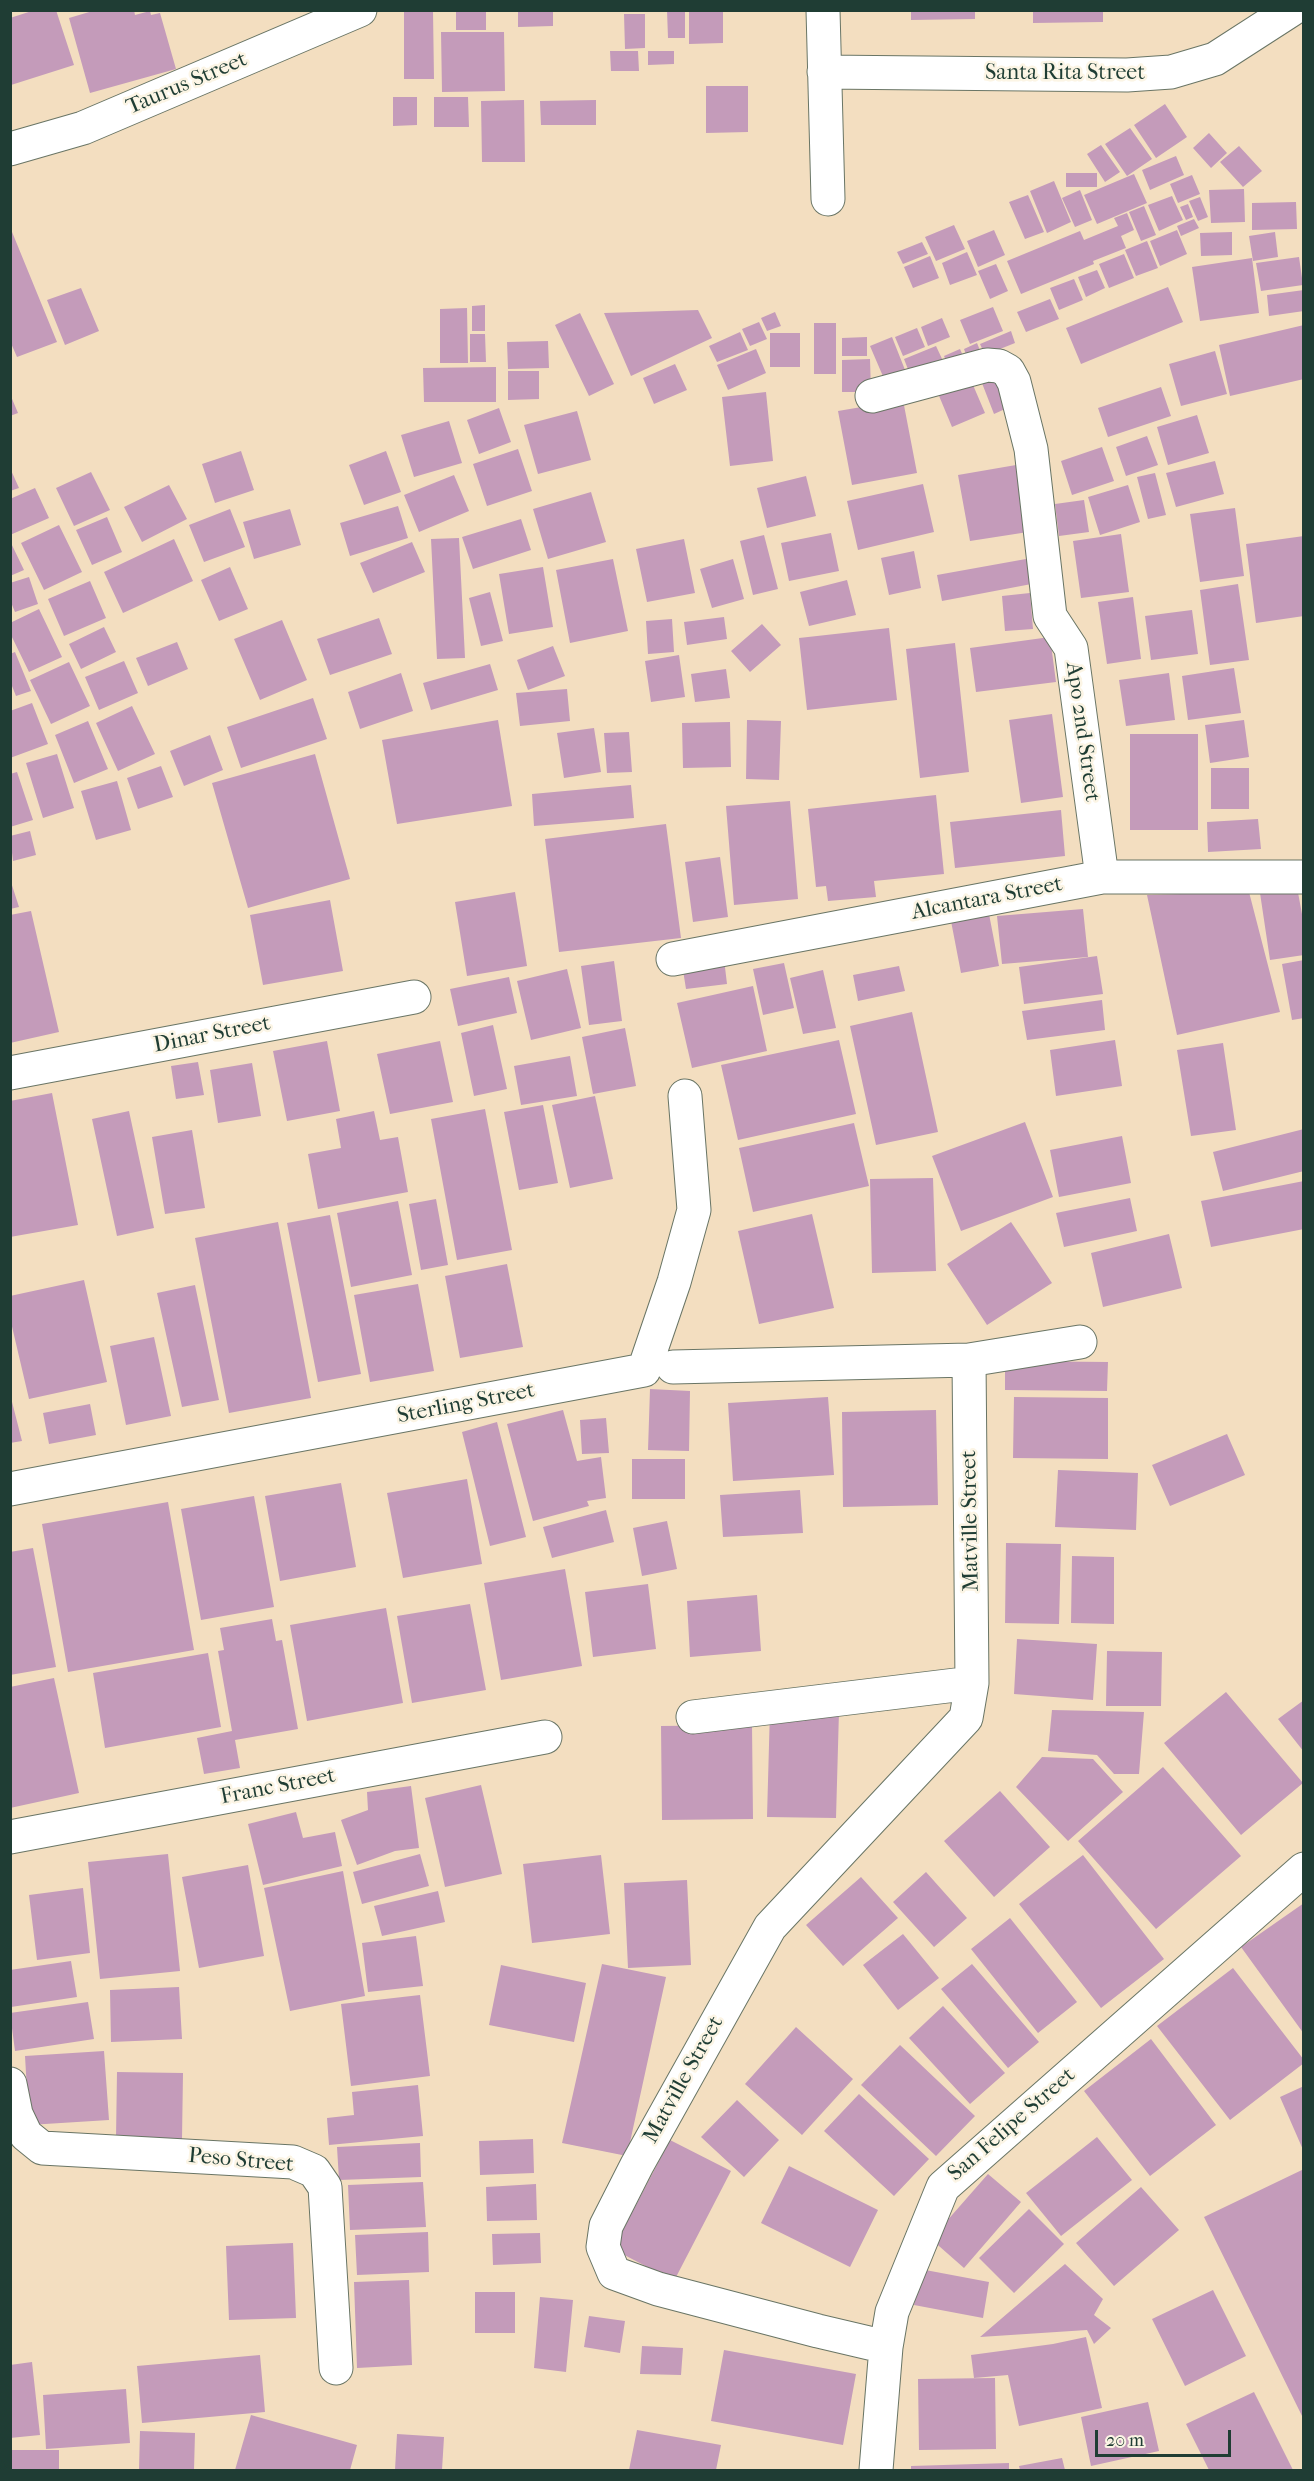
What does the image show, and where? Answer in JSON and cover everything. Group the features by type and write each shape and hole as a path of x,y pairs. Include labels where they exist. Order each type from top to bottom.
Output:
{"street":[{"name":"Taurus Street","path":"10,149 83,128 360,10"},
{"path":"823,10 828,199"},
{"name":"Santa Rita Street","path":"824,72 1128,75 1171,72 1215,59 1291,10"},
{"name":"Apo 2nd Street","path":"872,396 987,365 999,366 1008,371 1014,382 1031,449 1050,616 1071,648 1102,877"},
{"name":"Alcantara Street","path":"673,959 1102,877 1304,877"},
{"name":"Dinar Street","path":"10,1072 414,997"},
{"name":"Sterling Street","path":"10,1489 644,1370 674,1282 694,1210 685,1096"},
{"path":"673,1367 969,1360 1080,1342"},
{"name":"Matville Street","path":"886,2347 669,2292 614,2273 603,2247 606,2226 637,2165 770,1927 966,1718 972,1683 969,1360"},
{"path":"693,1717 972,1683"},
{"name":"Franc Street","path":"10,1837 545,1737"},
{"name":"San Felipe Street","path":"876,2470 886,2347 892,2312 943,2187 1304,1869"},
{"name":"Peso Street","path":"10,2084 16,2114 26,2135 42,2148 293,2162 314,2171 325,2187 336,2368"}],"building":[{"path":"35,10 56,10 74,65 11,85 10,18"},
{"path":"96,10 134,10 135,15 150,11 151,15 160,13 176,69 90,93 69,18"},
{"path":"518,10 553,10 553,26 518,27"},
{"path":"667,10 685,10 685,38 668,38"},
{"path":"689,10 723,10 723,43 689,44"},
{"path":"911,10 975,10 975,19 911,20"},
{"path":"1033,10 1103,10 1103,22 1033,23"},
{"path":"404,11 433,11 434,79 404,79"},
{"path":"486,11 486,30 456,30 456,12"},
{"path":"624,14 645,14 645,48 625,49"},
{"path":"441,32 504,32 505,91 442,92"},
{"path":"610,51 638,51 639,71 611,71"},
{"path":"648,51 674,51 674,64 648,65"},
{"path":"706,86 748,86 748,132 706,133"},
{"path":"393,97 417,97 417,125 393,126"},
{"path":"434,97 468,97 469,127 434,127"},
{"path":"524,100 525,162 482,162 481,101"},
{"path":"596,100 596,125 541,125 540,101"},
{"path":"1165,104 1187,137 1156,158 1134,125"},
{"path":"1130,128 1152,159 1127,176 1105,144"},
{"path":"1209,133 1227,153 1211,168 1193,148"},
{"path":"1101,145 1120,172 1105,182 1087,154"},
{"path":"1239,146 1262,171 1243,187 1220,162"},
{"path":"1176,156 1184,175 1150,190 1142,170"},
{"path":"1066,173 1097,173 1097,187 1066,187"},
{"path":"1134,174 1147,203 1097,224 1084,195"},
{"path":"1192,175 1200,194 1178,203 1170,184"},
{"path":"1054,181 1071,222 1047,233 1030,191"},
{"path":"1244,189 1245,222 1211,223 1209,190"},
{"path":"1080,190 1092,220 1075,227 1062,198"},
{"path":"1028,195 1044,232 1025,239 1009,202"},
{"path":"1172,196 1183,220 1159,231 1148,205"},
{"path":"1200,197 1208,217 1198,221 1189,201"},
{"path":"1296,202 1297,229 1252,230 1252,203"},
{"path":"1188,204 1193,217 1186,220 1180,207"},
{"path":"1144,206 1156,235 1141,241 1129,212"},
{"path":"1127,213 1134,230 1121,236 1126,248 1093,261 1094,264 1021,294 1007,261 1080,231 1084,240 1118,226 1114,218"},
{"path":"1194,219 1199,228 1181,236 1177,226"},
{"path":"954,225 965,249 936,261 925,237"},
{"path":"10,227 57,342 17,357 10,341"},
{"path":"994,230 1005,255 978,267 967,241"},
{"path":"1177,230 1187,254 1160,266 1150,241"},
{"path":"1232,232 1232,255 1201,256 1200,233"},
{"path":"1275,232 1278,257 1253,261 1249,236"},
{"path":"1147,241 1158,268 1136,276 1125,250"},
{"path":"922,242 928,254 903,264 897,252"},
{"path":"967,252 977,275 950,285 942,263"},
{"path":"1124,254 1134,278 1109,288 1099,264"},
{"path":"930,256 939,278 913,288 904,267"},
{"path":"1299,257 1303,285 1261,291 1256,263"},
{"path":"1252,258 1259,313 1200,321 1192,267"},
{"path":"996,264 1008,291 990,299 978,271"},
{"path":"1097,270 1105,288 1086,297 1078,277"},
{"path":"1074,279 1083,300 1059,310 1050,288"},
{"path":"1168,287 1183,322 1081,364 1066,328"},
{"path":"81,288 99,331 65,345 47,300"},
{"path":"1304,290 1304,311 1269,316 1267,295"},
{"path":"1050,299 1059,319 1026,332 1017,312"},
{"path":"485,305 485,331 472,331 472,306"},
{"path":"993,307 1003,331 970,344 960,320"},
{"path":"467,308 468,363 440,363 440,309"},
{"path":"698,310 712,338 631,376 604,313"},
{"path":"775,312 781,326 767,331 761,318"},
{"path":"580,313 614,384 589,396 555,325"},
{"path":"942,318 950,337 928,346 921,327"},
{"path":"759,322 767,339 750,346 742,329"},
{"path":"814,323 836,323 836,374 814,374"},
{"path":"1304,325 1304,379 1230,396 1219,345"},
{"path":"917,328 925,347 903,356 895,337"},
{"path":"1011,331 1015,343 985,355 980,344"},
{"path":"740,332 748,350 717,362 709,346"},
{"path":"770,333 800,333 800,367 770,367"},
{"path":"470,334 485,334 486,362 470,362"},
{"path":"867,337 867,356 842,356 842,338"},
{"path":"892,337 909,380 888,388 870,346"},
{"path":"548,341 549,368 508,369 507,342"},
{"path":"977,343 983,358 969,363 964,349"},
{"path":"936,346 944,363 911,377 904,359"},
{"path":"756,349 766,373 728,390 717,365"},
{"path":"960,349 967,365 951,372 944,356"},
{"path":"1215,351 1227,394 1181,406 1169,364"},
{"path":"870,359 871,392 842,392 842,360"},
{"path":"675,364 687,390 654,404 643,378"},
{"path":"496,367 496,402 424,402 423,368"},
{"path":"508,371 539,371 539,399 508,400"},
{"path":"999,371 1014,405 994,414 980,378"},
{"path":"970,378 985,413 952,427 937,391"},
{"path":"1161,387 1171,416 1108,437 1098,408"},
{"path":"766,392 773,461 730,466 722,397"},
{"path":"10,394 18,413 10,416"},
{"path":"903,400 917,473 852,485 838,411"},
{"path":"499,408 511,442 479,454 467,420"},
{"path":"577,411 591,460 538,474 524,425"},
{"path":"1197,415 1209,453 1168,465 1157,427"},
{"path":"449,421 462,463 414,477 401,435"},
{"path":"1147,436 1158,465 1126,476 1116,447"},
{"path":"1102,447 1114,481 1072,495 1061,461"},
{"path":"518,449 532,491 487,506 473,464"},
{"path":"241,451 254,490 215,503 202,464"},
{"path":"386,451 401,492 364,505 349,465"},
{"path":"1215,461 1224,494 1176,507 1166,473"},
{"path":"1016,465 1028,532 970,541 958,475"},
{"path":"10,468 19,488 10,491"},
{"path":"91,472 110,510 74,526 56,488"},
{"path":"1155,473 1166,515 1148,519 1137,477"},
{"path":"454,475 469,511 419,532 404,495"},
{"path":"806,476 816,516 767,528 757,488"},
{"path":"923,484 934,532 858,550 847,501"},
{"path":"169,485 187,519 142,542 124,507"},
{"path":"1128,485 1140,522 1100,535 1088,497"},
{"path":"35,488 49,518 10,535 10,499"},
{"path":"591,492 606,542 548,559 533,509"},
{"path":"1084,500 1089,532 1059,536 1055,504"},
{"path":"398,506 408,538 350,556 340,523"},
{"path":"1235,508 1244,576 1200,582 1190,514"},
{"path":"230,509 245,547 204,562 189,525"},
{"path":"290,509 301,545 254,559 243,522"},
{"path":"107,517 122,552 92,565 76,530"},
{"path":"521,519 531,550 473,569 462,537"},
{"path":"59,525 82,572 44,590 21,543"},
{"path":"831,533 839,571 789,581 781,543"},
{"path":"1121,534 1129,592 1081,598 1073,541"},
{"path":"764,535 778,589 753,595 740,541"},
{"path":"1304,536 1304,616 1256,623 1246,544"},
{"path":"459,538 465,658 437,659 431,539"},
{"path":"174,539 193,581 123,613 104,572"},
{"path":"684,539 695,593 647,602 636,549"},
{"path":"10,541 24,570 10,576"},
{"path":"412,542 425,572 373,593 360,563"},
{"path":"914,551 921,588 889,595 881,558"},
{"path":"1037,557 1042,582 942,601 937,575"},
{"path":"613,559 628,631 570,643 556,570"},
{"path":"733,559 744,599 712,608 700,569"},
{"path":"230,567 248,609 219,621 201,580"},
{"path":"543,567 553,627 509,634 499,574"},
{"path":"29,577 38,604 15,612 10,600 10,583"},
{"path":"847,580 856,615 809,626 800,592"},
{"path":"90,581 106,618 64,636 48,599"},
{"path":"1238,584 1249,660 1210,665 1200,590"},
{"path":"490,592 503,641 481,646 469,598"},
{"path":"1030,593 1033,629 1005,631 1002,596"},
{"path":"1133,597 1141,659 1107,664 1098,602"},
{"path":"39,609 62,657 29,672 10,633 10,623"},
{"path":"1192,610 1198,654 1151,660 1145,616"},
{"path":"724,617 727,639 687,645 684,622"},
{"path":"379,618 392,654 330,675 317,639"},
{"path":"672,619 674,652 648,654 646,621"},
{"path":"282,620 307,680 260,700 234,639"},
{"path":"762,624 781,645 750,672 731,651"},
{"path":"104,627 116,652 81,669 69,644"},
{"path":"889,628 897,700 807,710 799,638"},
{"path":"1050,637 1056,682 976,692 970,648"},
{"path":"177,642 188,669 148,686 136,658"},
{"path":"955,643 969,772 920,778 906,649"},
{"path":"553,646 565,676 528,690 517,660"},
{"path":"15,652 31,691 16,696 10,681 10,654"},
{"path":"679,655 685,697 651,702 645,661"},
{"path":"124,661 138,693 99,710 85,677"},
{"path":"69,662 90,706 51,724 30,680"},
{"path":"490,664 498,690 431,710 423,683"},
{"path":"1234,668 1241,713 1188,720 1182,676"},
{"path":"726,669 730,698 695,702 691,674"},
{"path":"401,673 413,711 360,729 348,692"},
{"path":"1169,673 1175,720 1126,726 1119,680"},
{"path":"567,689 570,721 520,726 516,693"},
{"path":"313,698 327,739 241,768 227,727"},
{"path":"32,703 48,744 10,758 10,711"},
{"path":"132,706 155,754 118,771 96,723"},
{"path":"1052,714 1063,797 1021,803 1009,720"},
{"path":"498,720 512,806 397,824 382,740"},
{"path":"747,720 781,721 779,780 746,779"},
{"path":"1244,720 1249,757 1210,763 1205,725"},
{"path":"88,721 108,769 74,783 55,735"},
{"path":"730,722 731,767 683,768 682,723"},
{"path":"594,728 601,772 564,778 557,733"},
{"path":"629,732 632,772 607,773 604,733"},
{"path":"1130,734 1198,734 1198,830 1130,830"},
{"path":"210,735 223,770 184,786 170,751"},
{"path":"57,754 74,808 43,818 26,763"},
{"path":"315,754 350,879 248,908 212,783"},
{"path":"161,766 173,797 138,809 127,778"},
{"path":"1211,768 1249,768 1249,809 1211,809"},
{"path":"17,772 33,820 10,827 10,774"},
{"path":"117,781 131,830 96,840 81,791"},
{"path":"631,785 634,818 534,826 532,794"},
{"path":"936,795 944,874 874,881 876,897 828,901 826,886 816,887 808,809"},
{"path":"790,801 798,899 734,905 726,806"},
{"path":"1061,810 1065,856 955,868 950,822"},
{"path":"1258,819 1261,849 1208,852 1207,822"},
{"path":"666,824 681,938 559,952 545,839"},
{"path":"30,831 36,855 13,861 10,836"},
{"path":"720,857 728,917 693,922 685,862"},
{"path":"10,879 19,907 10,909"},
{"path":"1297,887 1304,925 1304,955 1270,960 1260,893"},
{"path":"515,892 527,966 467,976 455,902"},
{"path":"1249,892 1280,1012 1177,1035 1147,895"},
{"path":"330,900 343,971 263,985 250,915"},
{"path":"1083,909 1088,957 1002,964 997,916"},
{"path":"31,911 59,1032 10,1043 10,915"},
{"path":"989,914 999,966 961,973 951,921"},
{"path":"1097,956 1103,994 1024,1004 1019,967"},
{"path":"724,959 727,984 686,989 682,964"},
{"path":"1304,960 1304,1018 1292,1020 1282,964"},
{"path":"614,961 622,1021 589,1025 581,966"},
{"path":"784,963 794,1008 763,1015 753,969"},
{"path":"899,966 905,991 858,1001 853,975"},
{"path":"567,969 581,1028 531,1040 517,981"},
{"path":"823,970 836,1028 803,1034 790,978"},
{"path":"509,977 517,1013 458,1026 450,989"},
{"path":"753,986 767,1051 692,1068 677,1003"},
{"path":"1102,1000 1105,1030 1027,1040 1022,1011"},
{"path":"912,1012 938,1132 876,1145 850,1026"},
{"path":"493,1025 507,1089 474,1096 461,1033"},
{"path":"625,1028 636,1086 593,1094 582,1037"},
{"path":"839,1040 856,1114 738,1140 721,1065"},
{"path":"1115,1040 1122,1086 1056,1096 1050,1050"},
{"path":"327,1041 340,1111 287,1121 273,1051"},
{"path":"440,1041 453,1102 390,1114 377,1054"},
{"path":"1223,1043 1236,1130 1191,1136 1177,1050"},
{"path":"570,1056 577,1096 521,1105 514,1066"},
{"path":"198,1062 204,1095 176,1099 171,1066"},
{"path":"252,1063 261,1116 218,1123 210,1070"},
{"path":"52,1093 78,1225 10,1237 10,1101"},
{"path":"595,1096 613,1179 570,1188 552,1105"},
{"path":"543,1105 558,1183 519,1190 504,1112"},
{"path":"485,1109 512,1250 457,1260 431,1119"},
{"path":"129,1111 154,1228 117,1236 92,1119"},
{"path":"374,1111 380,1140 398,1137 408,1192 318,1209 308,1154 341,1148 336,1119"},
{"path":"1025,1122 1053,1197 961,1231 932,1156"},
{"path":"854,1123 869,1186 753,1212 739,1148"},
{"path":"1304,1129 1304,1171 1223,1191 1213,1152"},
{"path":"192,1130 205,1208 165,1214 152,1137"},
{"path":"1122,1136 1131,1183 1059,1197 1050,1150"},
{"path":"933,1178 936,1271 872,1273 870,1179"},
{"path":"1304,1181 1304,1229 1211,1247 1201,1201"},
{"path":"1130,1198 1137,1231 1064,1247 1056,1213"},
{"path":"436,1199 448,1265 421,1270 409,1204"},
{"path":"398,1201 412,1275 351,1287 337,1213"},
{"path":"812,1214 834,1308 759,1324 738,1231"},
{"path":"330,1215 361,1374 318,1382 287,1223"},
{"path":"278,1222 311,1398 229,1413 195,1238"},
{"path":"1011,1222 1052,1283 987,1325 947,1264"},
{"path":"1169,1234 1182,1288 1103,1307 1091,1253"},
{"path":"507,1264 523,1347 460,1358 445,1276"},
{"path":"84,1280 107,1382 29,1399 10,1318 10,1296"},
{"path":"418,1284 434,1371 370,1382 354,1295"},
{"path":"195,1285 219,1400 182,1407 157,1293"},
{"path":"154,1337 171,1416 126,1425 110,1346"},
{"path":"1005,1361 1108,1362 1107,1391 1005,1390"},
{"path":"650,1389 690,1391 689,1451 648,1450"},
{"path":"10,1394 22,1441 10,1443"},
{"path":"828,1397 834,1475 733,1481 728,1403"},
{"path":"1014,1397 1108,1398 1108,1459 1013,1458"},
{"path":"90,1404 96,1435 49,1444 43,1413"},
{"path":"563,1410 577,1461 601,1457 606,1498 587,1501 589,1506 533,1521 507,1424"},
{"path":"936,1410 938,1505 843,1507 842,1412"},
{"path":"606,1418 609,1453 582,1454 580,1420"},
{"path":"497,1422 526,1537 490,1546 462,1432"},
{"path":"1227,1434 1245,1475 1170,1506 1152,1465"},
{"path":"632,1459 685,1459 685,1499 632,1499"},
{"path":"1058,1470 1138,1473 1136,1530 1055,1527"},
{"path":"467,1479 482,1564 403,1578 387,1493"},
{"path":"341,1483 356,1567 280,1581 265,1496"},
{"path":"800,1490 803,1533 723,1537 720,1495"},
{"path":"254,1496 274,1607 201,1620 181,1509"},
{"path":"168,1502 194,1650 68,1672 42,1524"},
{"path":"606,1510 614,1542 552,1558 543,1527"},
{"path":"667,1521 677,1569 642,1576 633,1528"},
{"path":"1006,1543 1061,1544 1059,1624 1005,1623"},
{"path":"33,1548 56,1667 10,1675 10,1552"},
{"path":"1072,1556 1114,1557 1114,1624 1071,1623"},
{"path":"565,1569 582,1666 501,1680 484,1583"},
{"path":"648,1584 656,1649 593,1657 585,1592"},
{"path":"757,1595 761,1651 690,1657 687,1601"},
{"path":"470,1604 486,1690 412,1703 397,1616"},
{"path":"386,1608 403,1703 307,1721 290,1625"},
{"path":"272,1619 276,1641 282,1640 298,1729 235,1740 240,1768 204,1774 197,1738 232,1731 218,1651 224,1650 220,1628"},
{"path":"1017,1639 1097,1644 1093,1700 1014,1694"},
{"path":"1107,1651 1162,1652 1161,1706 1106,1706"},
{"path":"208,1653 221,1727 105,1748 93,1673"},
{"path":"54,1678 79,1793 10,1808 10,1687"},
{"path":"1226,1692 1303,1783 1241,1835 1164,1743"},
{"path":"1304,1700 1304,1752 1278,1719"},
{"path":"770,1709 839,1711 836,1818 767,1817"},
{"path":"1052,1710 1144,1712 1139,1774 1114,1774 1097,1755 1048,1751"},
{"path":"752,1725 753,1819 662,1820 661,1726"},
{"path":"1042,1757 1093,1759 1123,1792 1068,1841 1016,1787"},
{"path":"1163,1767 1241,1856 1156,1929 1078,1841"},
{"path":"481,1785 502,1874 445,1887 425,1798"},
{"path":"411,1786 419,1848 395,1851 357,1865 341,1820 368,1810 367,1792"},
{"path":"1000,1791 1050,1847 994,1897 944,1841"},
{"path":"296,1812 303,1838 335,1832 342,1866 263,1885 248,1824"},
{"path":"168,1854 180,1971 100,1979 88,1862"},
{"path":"420,1854 429,1886 362,1904 353,1872"},
{"path":"601,1855 610,1934 532,1943 523,1864"},
{"path":"1083,1855 1164,1959 1101,2008 1019,1904"},
{"path":"248,1865 264,1956 199,1968 182,1877"},
{"path":"343,1871 365,1996 290,2011 264,1888"},
{"path":"926,1872 967,1918 934,1947 893,1902"},
{"path":"861,1877 898,1918 843,1966 806,1925"},
{"path":"687,1880 691,1965 628,1968 624,1883"},
{"path":"83,1888 90,1953 37,1960 29,1895"},
{"path":"438,1891 445,1922 382,1936 374,1906"},
{"path":"1304,1903 1304,2034 1241,1947"},
{"path":"1010,1918 1077,2002 1038,2033 971,1949"},
{"path":"903,1934 939,1978 898,2010 863,1965"},
{"path":"416,1936 423,1986 368,1992 362,1943"},
{"path":"71,1961 77,1997 11,2007 10,1970"},
{"path":"602,1964 666,1977 627,2156 562,2143"},
{"path":"972,1964 1039,2042 1008,2068 941,1989"},
{"path":"501,1965 586,1983 574,2042 489,2025"},
{"path":"1233,1968 1304,2063 1230,2120 1157,2026"},
{"path":"179,1987 182,2039 111,2042 110,1990"},
{"path":"420,1995 430,2076 351,2086 341,2004"},
{"path":"88,2002 94,2039 15,2051 10,2013"},
{"path":"943,2006 1005,2073 970,2104 909,2038"},
{"path":"796,2027 853,2079 802,2135 745,2084"},
{"path":"1151,2039 1216,2125 1150,2176 1084,2091"},
{"path":"900,2045 975,2116 936,2156 861,2085"},
{"path":"104,2051 109,2120 29,2125 25,2056"},
{"path":"117,2072 183,2073 182,2139 116,2138"},
{"path":"418,2085 423,2136 329,2145 327,2118 354,2115 352,2092"},
{"path":"1304,2086 1304,2152 1280,2097"},
{"path":"859,2094 929,2159 894,2196 824,2131"},
{"path":"737,2100 779,2140 744,2177 701,2137"},
{"path":"1097,2137 1132,2180 1061,2236 1026,2193"},
{"path":"533,2139 534,2173 480,2175 479,2141"},
{"path":"670,2140 731,2171 674,2281 613,2249"},
{"path":"420,2143 421,2177 339,2180 337,2147"},
{"path":"789,2166 878,2210 850,2267 761,2223"},
{"path":"1304,2169 1304,2420 1204,2217"},
{"path":"988,2174 1021,2202 964,2268 931,2239"},
{"path":"423,2182 426,2227 350,2230 348,2185"},
{"path":"536,2184 537,2220 487,2221 486,2187"},
{"path":"1141,2187 1179,2230 1114,2286 1076,2243"},
{"path":"1029,2209 1064,2244 1014,2293 979,2258"},
{"path":"428,2232 429,2272 357,2275 355,2235"},
{"path":"540,2233 541,2263 493,2265 492,2234"},
{"path":"293,2243 296,2318 229,2320 226,2246"},
{"path":"1065,2264 1103,2299 1094,2315 1111,2328 1094,2344 1087,2330 980,2337"},
{"path":"920,2269 989,2282 983,2318 914,2305"},
{"path":"409,2280 412,2365 357,2368 354,2282"},
{"path":"1213,2290 1246,2356 1185,2386 1152,2319"},
{"path":"475,2292 515,2292 515,2333 475,2333"},
{"path":"540,2297 573,2300 566,2372 534,2368"},
{"path":"589,2316 625,2321 620,2353 584,2347"},
{"path":"1086,2337 1102,2408 1019,2426 1008,2375 974,2378 971,2355 1053,2344"},
{"path":"642,2346 683,2348 681,2375 640,2374"},
{"path":"724,2350 856,2374 843,2445 711,2421"},
{"path":"260,2355 265,2412 142,2423 137,2366"},
{"path":"32,2362 40,2435 10,2438 10,2365"},
{"path":"995,2378 996,2449 919,2450 918,2379"},
{"path":"126,2389 130,2443 46,2449 43,2395"},
{"path":"1254,2392 1293,2470 1209,2470 1186,2424"},
{"path":"1148,2402 1159,2451 1091,2466 1081,2417"},
{"path":"251,2415 357,2445 350,2470 235,2470"},
{"path":"637,2430 721,2445 716,2470 629,2470"},
{"path":"140,2431 195,2433 194,2470 139,2470"},
{"path":"397,2434 444,2437 442,2470 395,2470"},
{"path":"10,2450 59,2450 59,2470 10,2470"},
{"path":"1062,2458 1065,2470 1020,2470 1019,2466"},
{"path":"1009,2463 1009,2470 911,2470 911,2466"}]}
